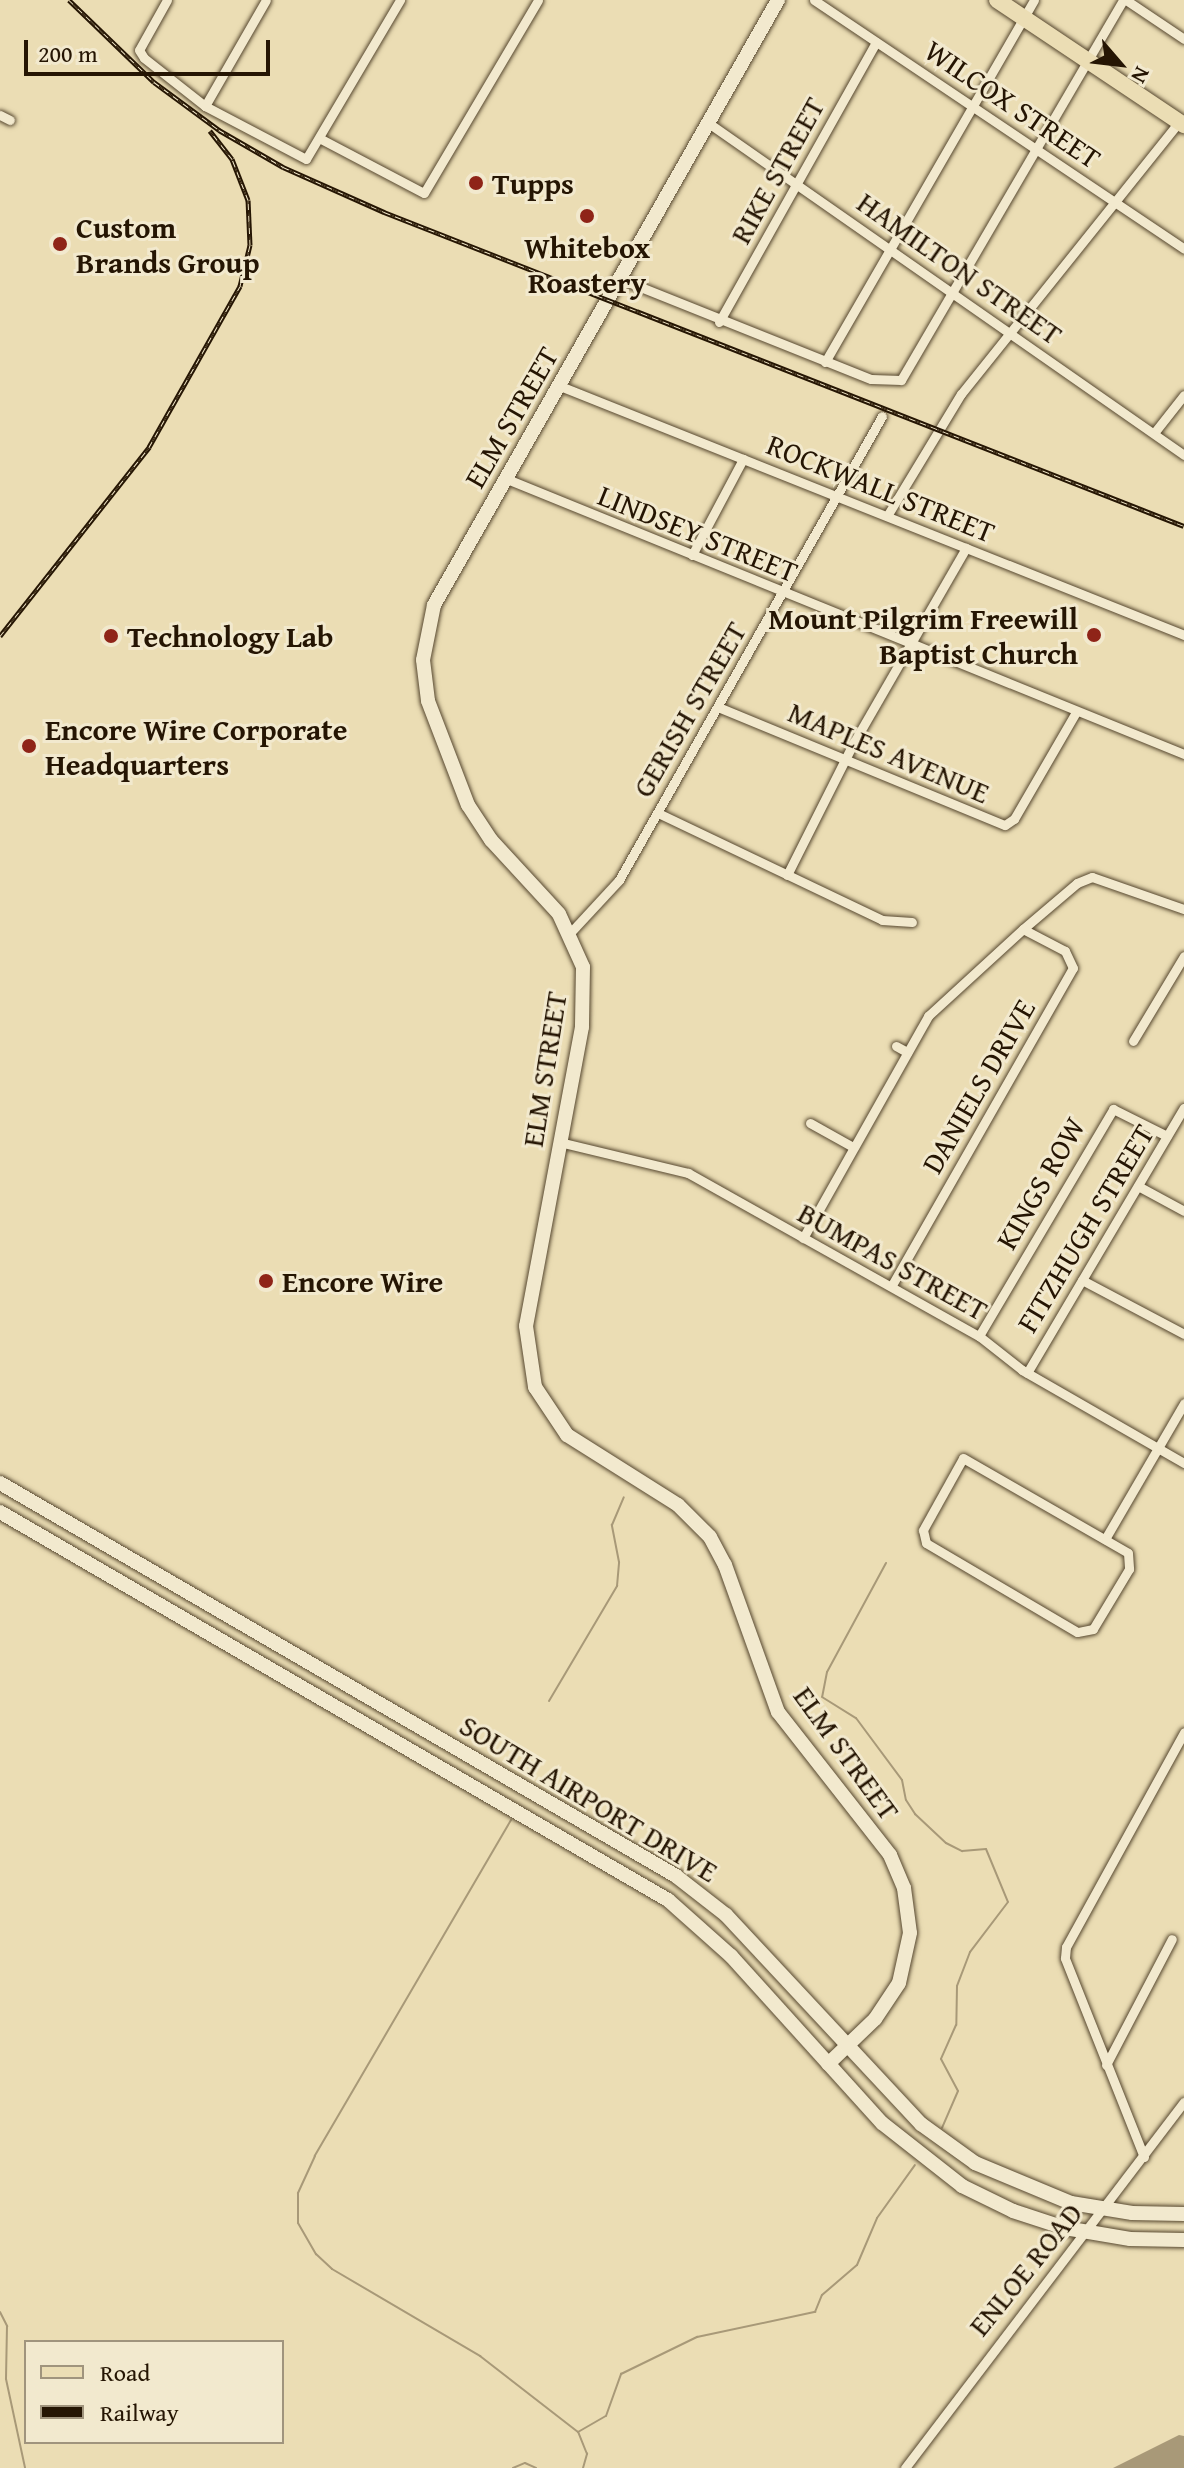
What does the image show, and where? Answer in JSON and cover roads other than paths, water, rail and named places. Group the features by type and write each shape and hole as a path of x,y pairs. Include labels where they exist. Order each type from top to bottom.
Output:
{"main road":[{"name":"ELM STREET","path":"778,0 430,613 423,650 426,691 473,814 570,933 583,967 585,1000 526,1326 527,1359 539,1396 576,1443 678,1505 710,1537 778,1712 876,1836 901,1878 910,1922 903,1973 883,2010 828,2064"},
{"path":"997,0 1183,121"},
{"name":"SOUTH AIRPORT DRIVE","path":"0,1483 676,1876 726,1915 921,2124 965,2157 1022,2187 1102,2210 1184,2214"},
{"name":"SOUTH AIRPORT DRIVE","path":"0,1512 668,1900 723,1947 828,2064 929,2164 1013,2211 1084,2232 1184,2240"}],"street":[{"path":"167,0 139,50 205,106 299,157 313,154 400,0"},
{"path":"205,106 266,0"},
{"path":"321,139 424,193 538,0"},
{"name":"WILCOX STREET","path":"814,0 1184,249"},
{"path":"825,362 1034,0"},
{"path":"618,278 719,322 871,379 901,380 1086,59 1124,0 1184,39"},
{"name":"RIKE STREET","path":"719,322 876,42"},
{"path":"887,516 937,428 1183,121"},
{"name":"HAMILTON STREET","path":"707,122 798,182 887,251 1011,332 1184,455"},
{"name":"ROCKWALL STREET","path":"560,386 1184,635"},
{"path":"1154,433 1184,395"},
{"name":"GERISH STREET","path":"570,933 619,880 882,416"},
{"path":"692,555 743,459"},
{"name":"LINDSEY STREET","path":"507,479 1184,754"},
{"path":"787,875 846,760 966,548"},
{"name":"MAPLES AVENUE","path":"718,707 1008,825 1076,712"},
{"path":"658,813 882,920 912,922"},
{"path":"803,1238 934,1008 1023,929 1077,883 1092,877 1184,909"},
{"name":"DANIELS DRIVE","path":"892,1285 1073,968 1065,951 1023,929"},
{"path":"1133,1041 1184,956"},
{"path":"896,1046 907,1052"},
{"name":"FITZHUGH STREET","path":"1027,1373 1184,1108"},
{"name":"KINGS ROW","path":"979,1336 1106,1115 1119,1109 1167,1136"},
{"path":"810,1123 853,1147"},
{"name":"BUMPAS STREET","path":"559,1142 688,1173 892,1285 979,1336 1027,1373 1184,1463"},
{"path":"1138,1186 1184,1211"},
{"path":"1082,1280 1184,1334"},
{"path":"1105,1539 1184,1403"},
{"path":"963,1458 1105,1539 1130,1558 1098,1624 1087,1632 957,1563 922,1537 963,1458"},
{"path":"1144,2157 1065,1958 1066,1947 1184,1732"},
{"path":"1106,2065 1172,1939"},
{"name":"ENLOE ROAD","path":"905,2468 1184,2102"}],"waterway":[{"path":"549,1701 617,1586 619,1562 612,1525 624,1497"},
{"path":"886,1563 827,1672 822,1697 856,1718 902,1780 906,1800 915,1814 946,1843 962,1851 986,1849 1008,1902 970,1952 957,1986 956,2025 941,2059 958,2091 942,2128"},
{"path":"511,1820 315,2156 298,2193 298,2223 316,2254 332,2269 480,2356 578,2432"},
{"path":"583,2468 587,2454 578,2432 606,2416 621,2374 697,2337 815,2312 822,2295 857,2265 877,2218 915,2165"},
{"path":"0,2312 7,2326 6,2379 25,2468"},
{"path":"513,2468 525,2463 536,2468"}],"railway":[{"path":"69,0 154,82 219,130 283,167 384,212 1184,526"},
{"path":"0,636 149,447 240,286 250,245 248,200 232,159 210,131"}],"place":[{"name":"Tupps","path":"476,183"},
{"name":"Whitebox Roastery","path":"587,216"},
{"name":"Custom Brands Group","path":"60,244"},
{"name":"Mount Pilgrim Freewill Baptist Church","path":"1094,635"},
{"name":"Technology Lab","path":"111,636"},
{"name":"Encore Wire Corporate Headquarters","path":"29,746"},
{"name":"Encore Wire","path":"266,1281"}]}
